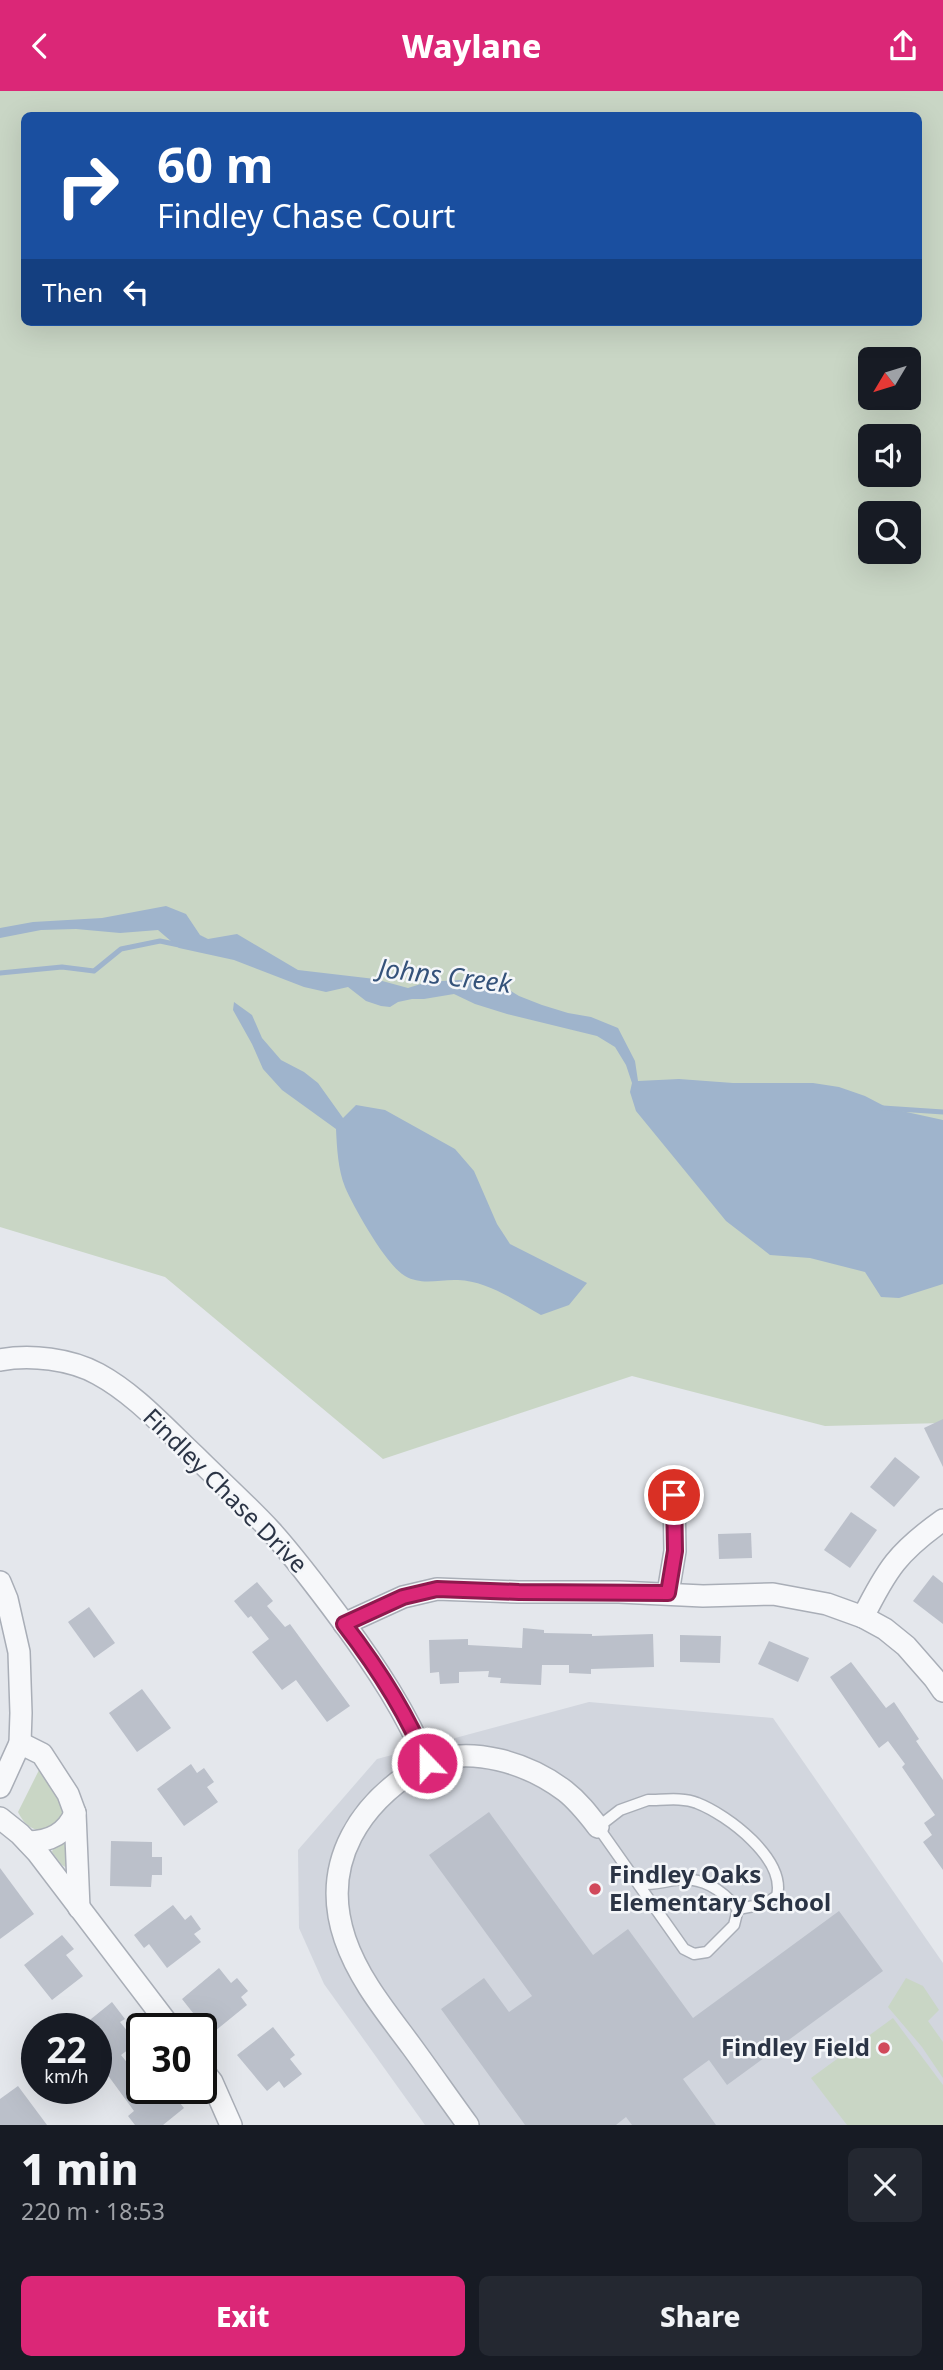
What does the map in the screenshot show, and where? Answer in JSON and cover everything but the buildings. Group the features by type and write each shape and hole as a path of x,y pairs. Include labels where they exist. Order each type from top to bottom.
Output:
{"street":[{"name":"Findley Chase Drive","path":"0,1360 18,1356 74,1365 97,1373 169,1431 269,1529 307,1573 397,1701 427,1763"},
{"path":"668,1593 675,1551 674,1495"},
{"path":"863,1617 890,1565 943,1520"},
{"path":"0,1582 8,1599 19,1652 20,1743 0,1787"},
{"path":"344,1624 403,1597 437,1589 703,1596 773,1594 827,1604 863,1617 885,1629 906,1646 943,1691"},
{"path":"20,1743 42,1754 68,1794 75,1813 79,1908"},
{"path":"468,2125 381,2006 356,1965 344,1937 338,1895 341,1859 358,1822 381,1796 406,1775 427,1763 450,1757 473,1757 512,1763 536,1773 564,1791 582,1807 598,1827"},
{"path":"27,1842 40,1842 54,1837 69,1826 75,1813"},
{"path":"0,1818 27,1842 160,2013"},
{"path":"217,2093 231,2125"}],"lane":[{"path":"648,1800 696,1802 741,1829 775,1870 779,1887 777,1896 765,1904 738,1909 734,1925 707,1952 694,1954 684,1949 598,1827 620,1810 648,1800"},
{"path":"630,1874 646,1884 695,1880 713,1885 738,1909"}],"shaded area":[{"name":"Findley Oaks Elementary School","path":"589,1702 773,1718 943,1963 943,2125 425,2125 324,1984 299,1928 298,1850 377,1759"}],"green space":[{"path":"0,91 943,91 943,1423 825,1426 632,1376 383,1459 165,1277 0,1227"},
{"path":"40,1768 69,1812 47,1832 30,1827 18,1812"},
{"path":"72,1839 67,1868 52,1852 54,1846"},
{"path":"906,1978 923,1986 939,2010 928,2021 943,2042 943,2078 922,2047 888,2007"},
{"name":"Findley Field","path":"893,2018 943,2085 943,2125 847,2125 811,2078"}],"water":[{"path":"166,906 186,914 200,935 208,939 237,934 298,970 375,979 408,988 427,982 490,978 519,996 542,1005 591,1017 618,1028 635,1061 638,1081 679,1079 733,1083 813,1083 839,1087 888,1108 943,1120 943,1284 899,1298 881,1297 865,1272 810,1258 770,1255 726,1221 636,1111 626,1065 615,1047 597,1036 507,1014 454,994 412,999 390,1007 381,1006 366,1001 348,987 326,992 304,987 234,960 179,948 158,930 120,933 76,929 41,930 0,938 0,928 33,922 102,918"},
{"path":"234,1002 252,1015 262,1038 281,1060 318,1083 343,1118 356,1105 385,1110 455,1149 474,1171 497,1224 510,1244 587,1283 569,1305 541,1315 480,1284 458,1280 418,1281 397,1270 371,1235 345,1187 339,1166 336,1129 282,1090 263,1069 233,1010"}],"waterway":[{"name":"Johns Creek","path":"0,973 62,967 94,971 121,949 160,941 179,945"},
{"name":"Johns Creek","path":"883,1108 943,1112"}],"place":[{"name":"Findley Oaks Elementary School","path":"595,1889"},
{"name":"Findley Field","path":"884,2048"}],"route":[{"path":"427,1763 397,1701 344,1624 403,1597 437,1589 668,1593 675,1551 674,1495"}]}
